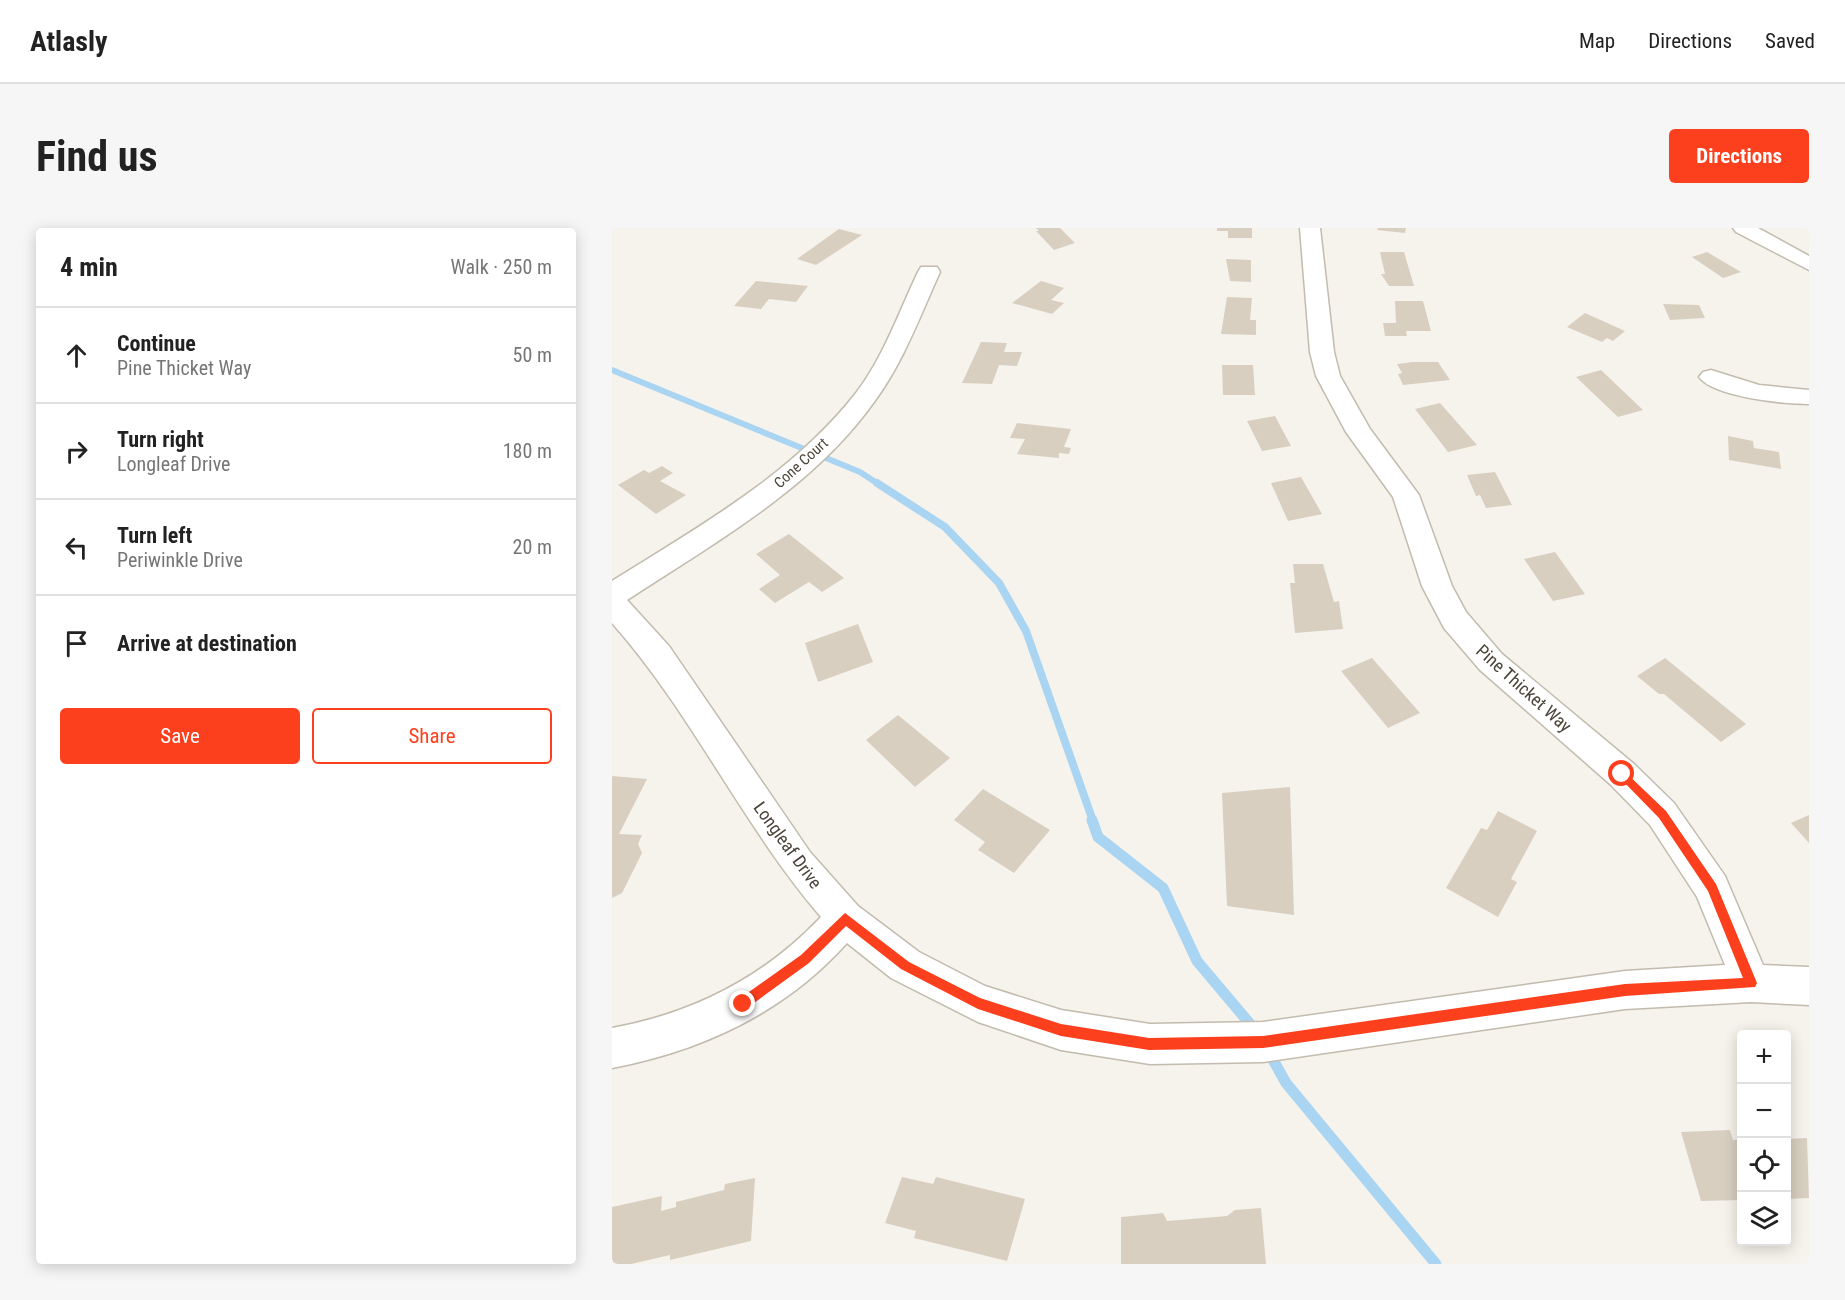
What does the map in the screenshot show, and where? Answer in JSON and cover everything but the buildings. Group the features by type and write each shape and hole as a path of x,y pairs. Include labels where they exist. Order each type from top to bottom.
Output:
{"street":[{"name":"Pine Thicket Way","path":"1310,228 1322,352 1328,376 1359,432 1406,495 1437,586 1455,620 1491,662 1622,774 1662,814 1712,888 1751,983"},
{"path":"1743,228 1809,264"},
{"name":"Cone Court","path":"612,595 762,497 808,460 840,428 865,397 884,367 928,272"},
{"path":"1711,377 1741,390 1775,397 1809,397"},
{"name":"Longleaf Drive","path":"612,603 658,654 797,863 845,918 905,965 978,1004 1061,1030 1149,1044 1263,1042 1625,990 1751,983 1809,986"},
{"path":"612,1048 677,1033 743,1004 805,959 845,918"}],"waterway":[{"path":"612,370 860,472 880,485"},
{"path":"877,483 945,527 999,583 1026,631 1093,821"},
{"path":"1092,820 1098,837 1163,888 1197,961 1256,1031"},
{"path":"1268,1051 1286,1083 1436,1264"}],"route":[{"path":"743,1004 805,959 845,918 905,965 978,1004 1061,1030 1149,1044 1263,1042 1625,990 1751,983 1712,888 1662,814 1622,774"}]}
